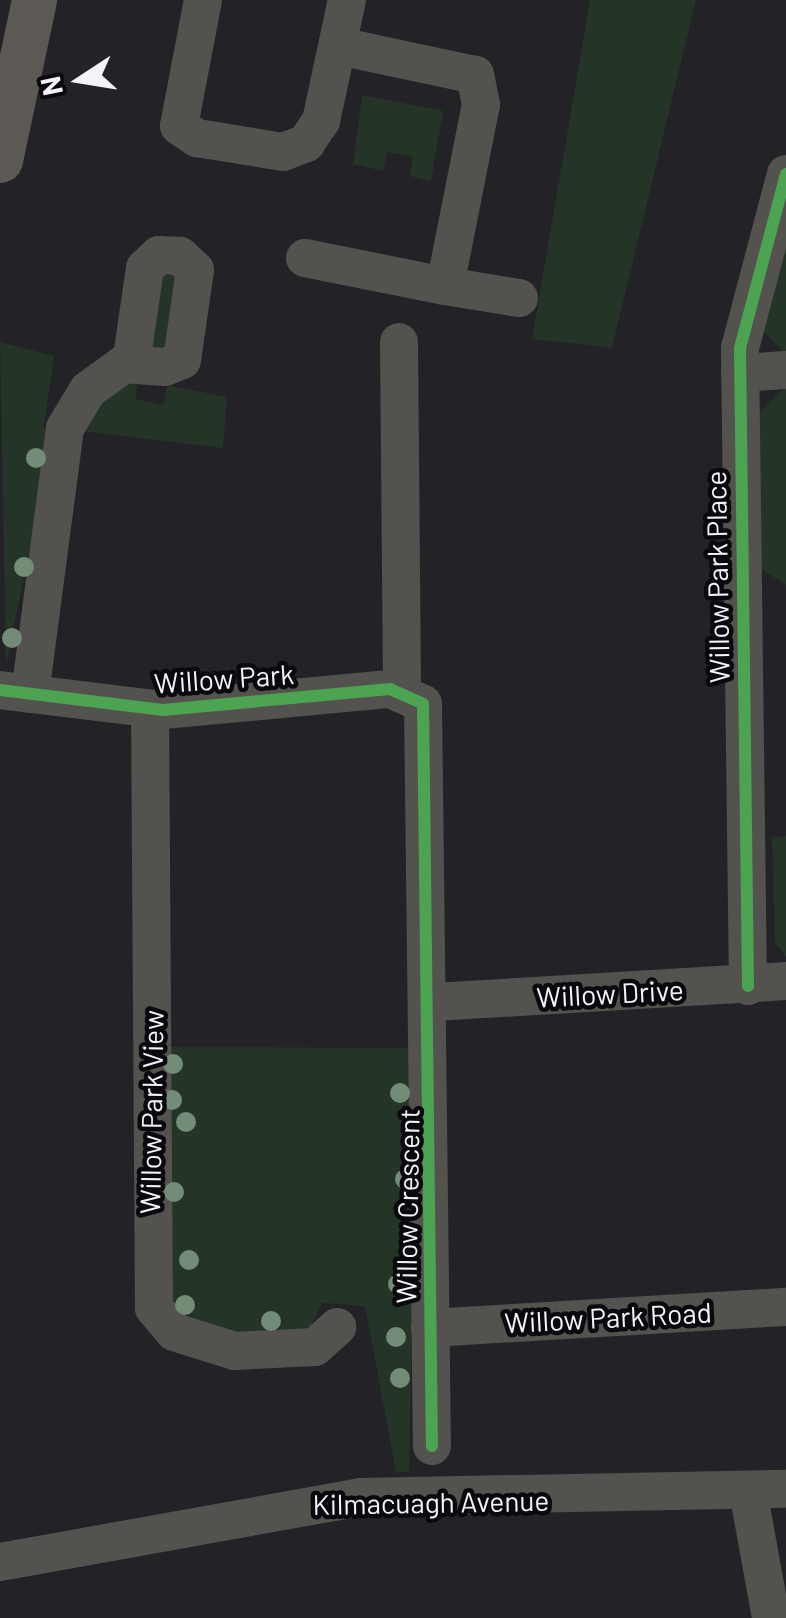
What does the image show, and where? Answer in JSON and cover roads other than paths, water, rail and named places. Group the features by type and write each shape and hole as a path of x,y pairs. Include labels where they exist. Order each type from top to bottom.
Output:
{"main road":[{"path":"0,160 34,0"}],"street":[{"path":"203,0 178,126 196,138 272,152 306,143 321,121 347,0"},
{"path":"338,46 480,78 445,286"},
{"name":"Willow Park Place","path":"748,986 740,373 744,315 786,174"},
{"path":"305,258 519,298"},
{"path":"396,691 399,342"},
{"path":"8,691 65,428 88,390 130,364"},
{"path":"740,373 786,370"},
{"name":"Willow Park","path":"8,691 150,709 396,691"},
{"name":"Willow Crescent","path":"396,691 428,714 434,1002 432,1446"},
{"name":"Willow Park View","path":"150,709 154,1308 174,1332 236,1351 314,1347 337,1328"},
{"name":"Willow Drive","path":"434,1002 748,986 786,980"},
{"name":"Willow Park Road","path":"430,1328 786,1306"},
{"name":"Kilmacuagh Avenue","path":"0,1562 333,1500 786,1489"},
{"path":"748,1491 771,1618"}]}
